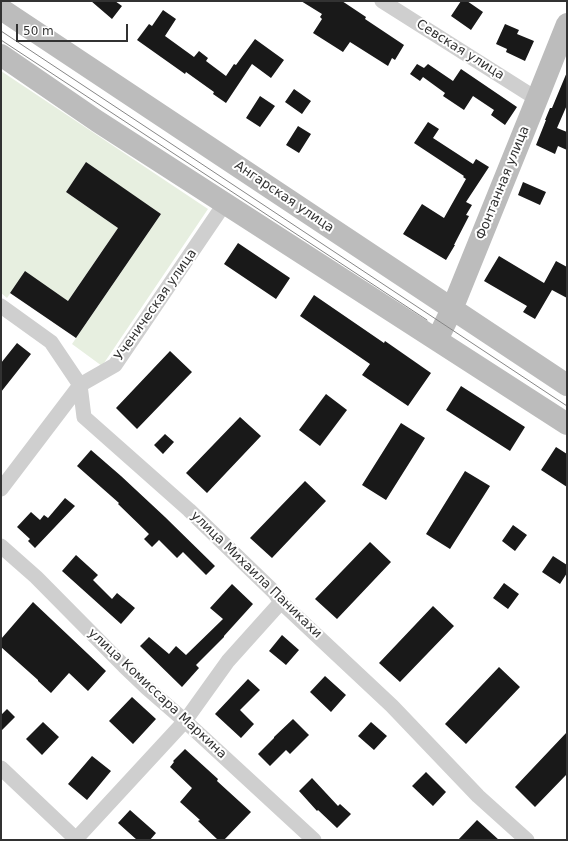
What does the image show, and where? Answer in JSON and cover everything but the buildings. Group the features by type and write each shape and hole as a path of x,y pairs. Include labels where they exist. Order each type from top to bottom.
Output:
{"main road":[{"name":"Ангарская улица","path":"1,9 567,385"},
{"name":"Фонтанная улица","path":"437,340 452,309 567,24"},
{"path":"1,55 225,204 567,424"}],"street":[{"name":"Севская улица","path":"382,1 538,99"},
{"name":"Ученическая улица","path":"1,489 80,385 115,365 225,204"},
{"name":"улица Михаила Паникахи","path":"1,306 51,342 80,385 84,417 189,510 274,592 281,602 392,706 478,796 527,840"},
{"name":"улица Комиссара Маркина","path":"1,546 36,577 147,688 314,840"},
{"path":"1,768 76,840 185,721 228,661 281,602"}],"green space":[{"path":"1,71 208,209 102,366 72,344 161,214 86,163 66,192 118,228 68,301 25,272 7,298 1,293"}],"tram line":[{"path":"1,31 567,406"},
{"path":"1,40 427,320"}]}
